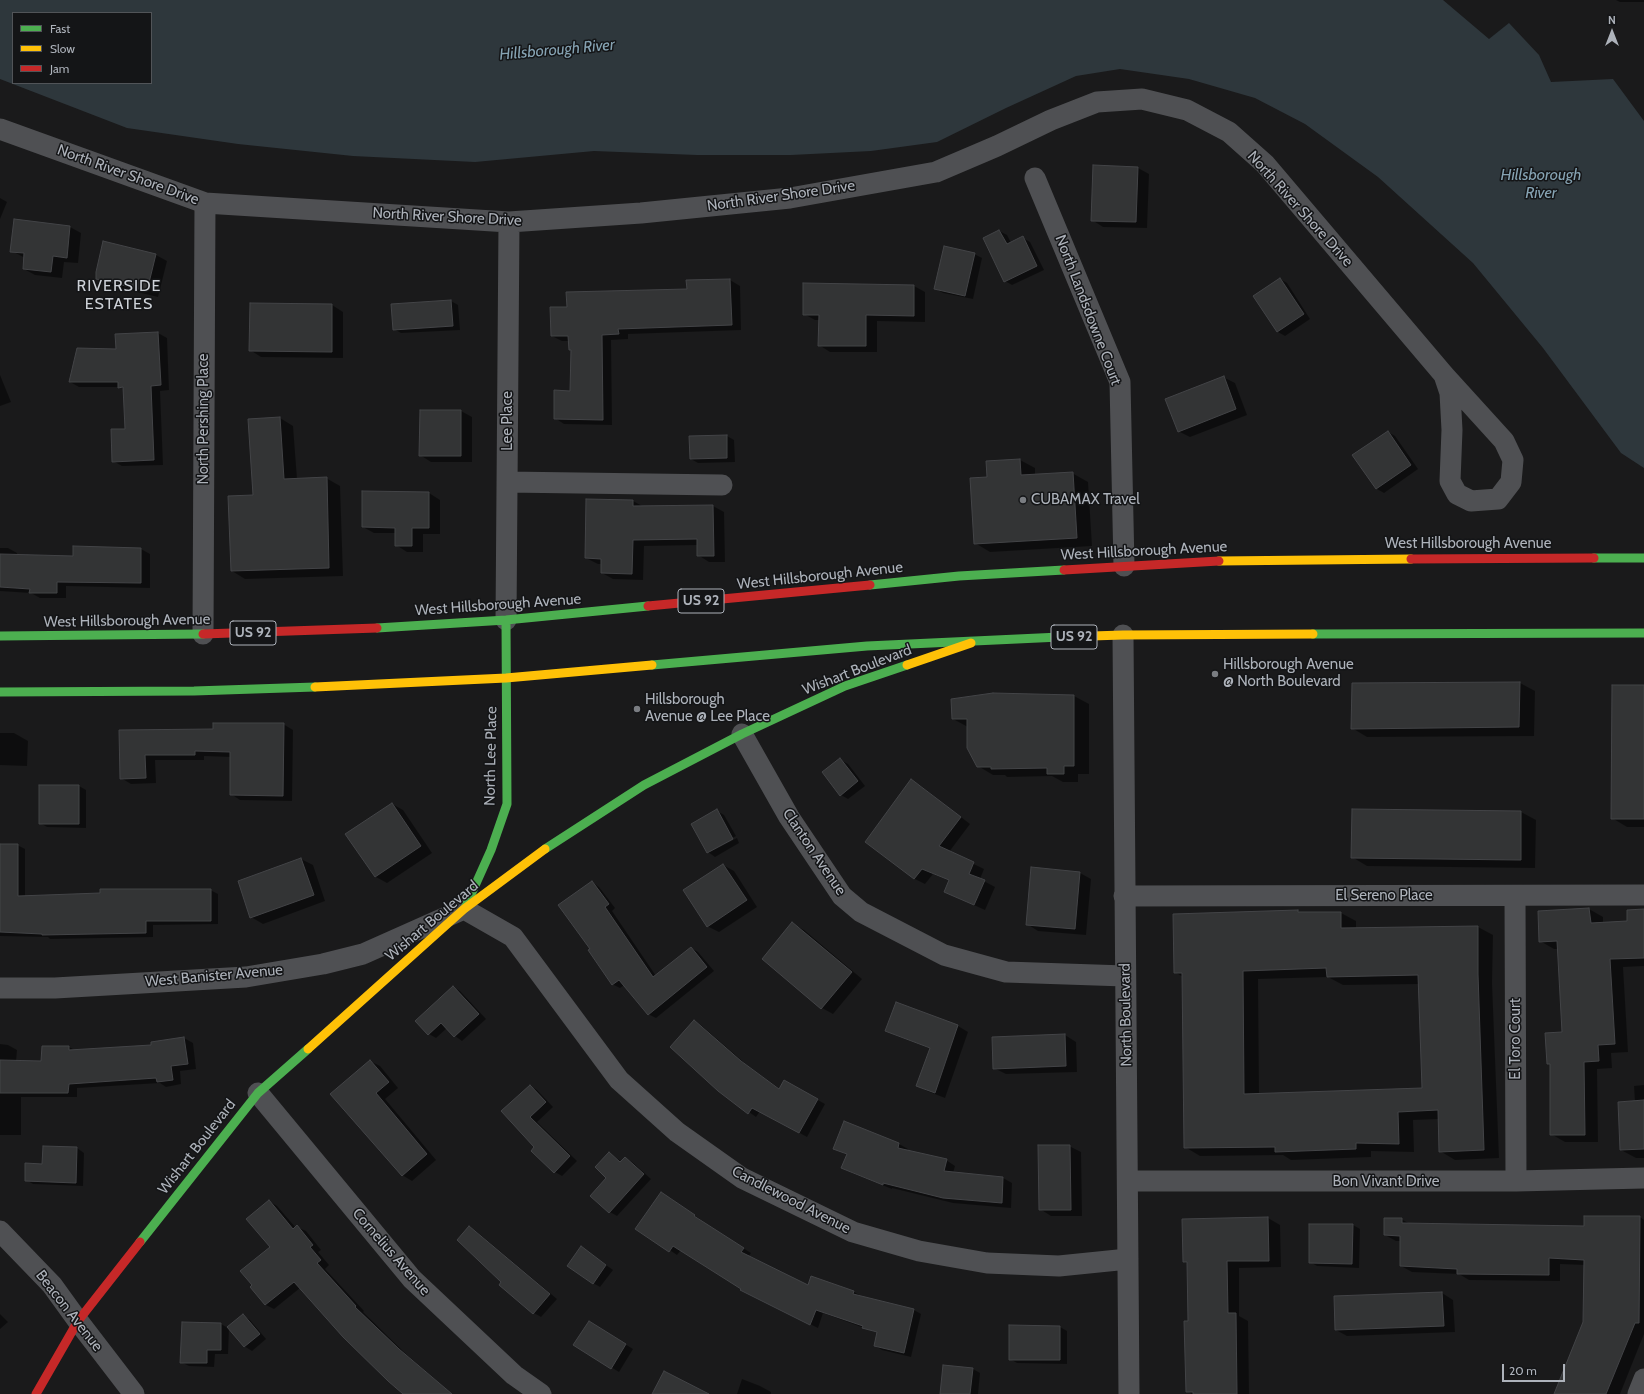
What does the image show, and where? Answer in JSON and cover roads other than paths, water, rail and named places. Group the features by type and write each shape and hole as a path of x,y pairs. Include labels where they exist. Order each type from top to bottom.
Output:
{"main road":[{"name":"West Hillsborough Avenue","path":"0,636 203,634 339,630 506,620 959,576 1230,560 1644,558"},
{"name":"North Lee Place","path":"464,909 491,850 507,804 506,620"},
{"name":"US 92","path":"0,692 194,691 506,678 859,646 981,640 1123,635 1644,633"},
{"name":"Wishart Boulevard","path":"36,1394 78,1321 258,1092 464,909 552,844 644,785 742,734 844,686 981,640"}],"street":[{"name":"North River Shore Drive","path":"0,129 205,203 509,222 641,213 790,198 936,172 997,146 1051,120 1097,102 1142,99 1187,110 1208,121 1228,132 1265,164 1444,375 1504,441 1513,460 1511,482 1498,499 1471,501 1457,494 1450,481 1452,430 1450,393 1444,375"},
{"name":"North Landsdowne Court","path":"1035,178 1120,382 1124,566"},
{"name":"North Pershing Place","path":"203,634 205,203"},
{"name":"Lee Place","path":"506,620 509,222"},
{"path":"507,482 722,486"},
{"name":"North Boulevard","path":"1123,635 1129,1394"},
{"name":"Clanton Avenue","path":"742,734 793,824 842,896 861,912 944,955 1006,972 1125,976"},
{"name":"El Sereno Place","path":"1124,896 1644,895"},
{"name":"El Toro Court","path":"1515,896 1516,1182"},
{"name":"West Banister Avenue","path":"0,988 55,988 246,977 323,964 363,954 464,909"},
{"name":"Candlewood Avenue","path":"464,909 513,937 619,1080 677,1132 742,1178 853,1232 920,1251 987,1263 1059,1266 1128,1259"},
{"name":"Cornelius Avenue","path":"258,1092 412,1279 514,1375 541,1394"},
{"name":"Bon Vivant Drive","path":"1128,1181 1516,1182 1644,1178"},
{"name":"Beacon Avenue","path":"0,1231 52,1284 78,1321 134,1394"},
{"path":"1638,1394 1644,1379"}],"water":[{"name":"Hillsborough River","path":"0,0 1443,0 1489,39 1509,23 1539,55 1551,82 1613,79 1644,121 1644,468 1621,453 1543,348 1473,263 1378,177 1305,124 1255,98 1189,79 1120,69 1076,76 937,142 871,151 791,155 697,155 594,151 475,162 353,156 238,144 127,128 13,84 152,84 152,12 12,12 12,84 0,79"}],"place":[{"name":"CUBAMAX Travel","path":"1023,500"},
{"name":"Hillsborough Avenue @ North Boulevard","path":"1215,674"},
{"name":"Hillsborough Avenue @ Lee Place","path":"637,709"}],"district":[{"name":"RIVERSIDE ESTATES","path":"119,295"}]}
